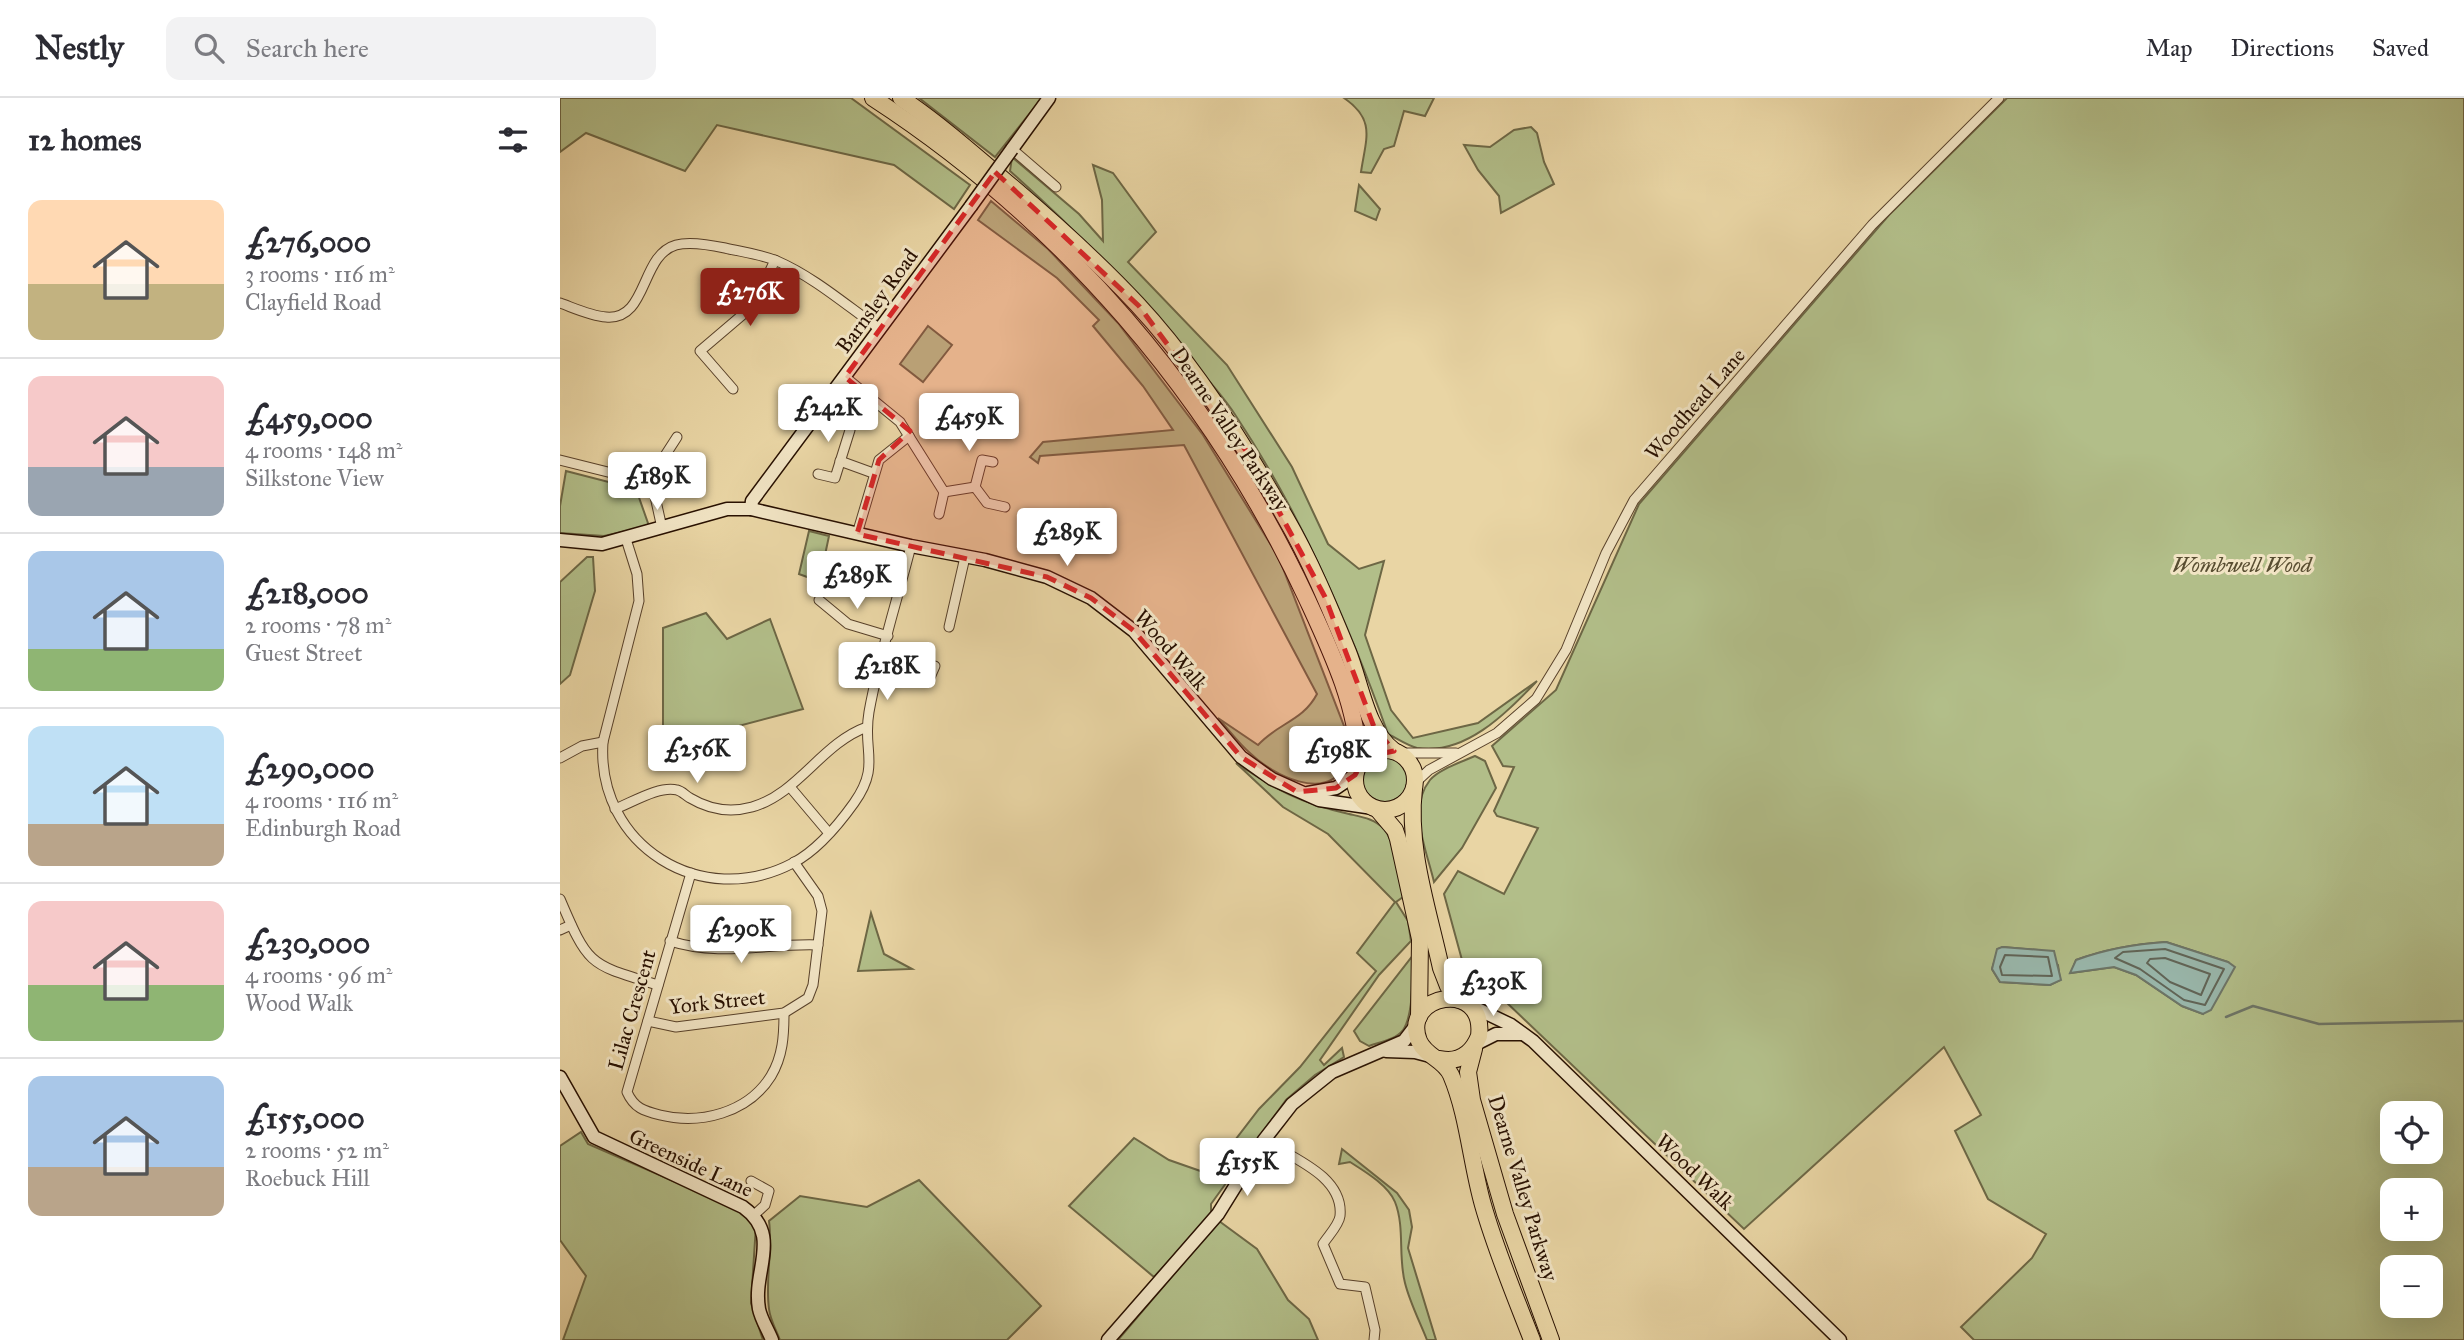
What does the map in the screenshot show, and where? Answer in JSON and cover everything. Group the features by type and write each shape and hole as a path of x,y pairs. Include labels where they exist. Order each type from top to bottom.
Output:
{"highway":[{"name":"Dearne Valley Parkway","path":"873,98 922,129 1052,238 1120,309 1186,392 1245,481 1314,613 1356,726 1357,770"},
{"name":"Dearne Valley Parkway","path":"901,98 936,121 1067,233 1139,306 1198,382 1247,452 1287,519 1330,608 1359,678 1374,727 1382,742 1396,752"},
{"path":"1374,752 1396,752 1410,762 1415,786 1411,816 1413,845 1441,968 1448,986 1479,1021 1475,1045 1459,1059 1438,1059 1420,1042 1420,939 1398,839 1390,823 1360,798 1357,770 1374,752"},
{"path":"1376,809 1396,808 1411,796 1415,786"},
{"path":"1419,1018 1427,1006 1440,999 1463,1001"},
{"name":"Dearne Valley Parkway","path":"1475,1045 1468,1072 1472,1100 1505,1214 1551,1340"},
{"name":"Dearne Valley Parkway","path":"1438,1059 1452,1078 1483,1205 1532,1340"}],"main road":[{"name":"Barnsley Road","path":"751,509 752,501 1049,98"},
{"name":"Wood Walk","path":"560,541 602,544 727,509 751,509 1047,576 1091,598 1134,631 1241,757 1297,792 1319,800 1376,809"},
{"path":"1297,792 1324,792 1336,788 1357,770"},
{"name":"Wood Walk","path":"1463,1001 1501,1019 1533,1041 1840,1340"},
{"path":"1108,1340 1218,1214 1264,1140 1292,1104 1332,1072 1408,1038 1419,1018"},
{"path":"1475,1045 1496,1034 1521,1034"},
{"path":"1382,1051 1415,1052 1438,1059"},
{"name":"Greenside Lane","path":"560,1077 594,1137 743,1207 754,1215 762,1226 765,1240 759,1309 772,1340"}],"street":[{"name":"Woodhead Lane","path":"1415,786 1429,770 1497,733 1535,699 1566,650 1606,553 1634,500 1871,225 1999,98"},
{"path":"1012,149 1056,187"},
{"path":"560,303 606,317 621,316 636,302 652,263 677,244 712,246 775,260 802,275 880,329"},
{"path":"733,389 700,351 754,305 775,260"},
{"path":"845,377 900,422 944,492 939,514"},
{"path":"818,474 835,478 850,430"},
{"path":"857,534 873,472 879,460 909,436"},
{"path":"662,528 652,484 657,468 677,437"},
{"path":"560,460 652,484"},
{"path":"975,487 982,460 993,462"},
{"path":"840,461 873,472"},
{"path":"944,492 975,487"},
{"path":"975,487 987,503 1005,507"},
{"path":"626,539 637,574 639,601 603,742 604,776 615,808 625,826 652,855 691,873 735,880 757,877 794,862 854,804 870,774 867,727 911,546"},
{"path":"949,627 965,557"},
{"path":"819,600 848,624 888,636"},
{"path":"883,657 907,663 918,678 928,682 935,667"},
{"path":"615,808 667,789 678,790 706,807 739,810 755,806 790,787 820,757 867,727"},
{"path":"560,758 582,746 603,742"},
{"name":"Woodhead Lane","path":"1396,752 1458,753"},
{"path":"790,787 828,832"},
{"name":"York Street","path":"648,1021 676,1027 784,1013 808,998 813,985 822,911 818,896 794,862"},
{"name":"Lilac Crescent","path":"691,873 627,1092 630,1099 643,1111 678,1120 698,1120 732,1109 761,1088 770,1077 783,1045 784,1013"},
{"path":"560,899 566,920 589,958 596,964 658,985"},
{"path":"560,930 566,920"},
{"path":"670,941 715,950 747,950 788,944 818,945"},
{"path":"1264,1140 1330,1182 1338,1198 1340,1218 1323,1244 1340,1284 1365,1287 1376,1330 1374,1340"},
{"path":"751,1181 769,1191 765,1205 754,1215"}],"highlighted area":[{"path":"995,172 1139,306 1247,452 1325,597 1374,727 1394,751 1365,757 1355,775 1336,788 1297,792 1241,757 1134,631 1091,598 1047,577 857,534 879,460 910,431 845,377"}],"green space":[{"path":"560,98 851,98 970,185 954,209 894,165 717,125 685,171 586,133 560,152"},
{"path":"919,98 1042,98 995,157"},
{"path":"1344,98 1434,98 1425,116 1404,111 1394,146 1384,149 1371,173 1361,172 1366,139 1365,122 1354,106"},
{"name":"Wombwell Wood","path":"2007,98 2464,98 2464,1340 1974,1340 1961,1327 2032,1258 2046,1234 1988,1199 1955,1131 1981,1115 1944,1047 1744,1229 1462,960 1444,894 1458,871 1504,894 1538,828 1497,816 1494,811 1514,767 1503,766 1492,746 1556,690 1639,504 1889,215","holes":["2166,942 2228,962 2203,1014 2182,1006 2136,975 2114,967 2071,973 2076,960 2109,950","2003,947 2038,950 2058,965 2060,980 2050,985 2000,982 1992,969 1998,949"]},
{"path":"1531,127 1537,133 1544,162 1554,184 1501,213 1499,196 1478,170 1464,145 1490,147 1514,130"},
{"path":"1012,157 1079,214 1103,241 1102,200 1093,165 1113,173 1156,232 1128,262 1227,365 1292,467 1328,544 1359,569 1384,561 1365,635 1391,710 1413,738 1478,723 1537,681 1499,718 1469,738 1435,749 1413,747 1388,734 1321,569 1280,489 1234,413 1129,287 1010,171"},
{"path":"1359,185 1380,209 1376,220 1355,211"},
{"path":"991,201 1048,249 1118,323 1203,435 1279,558 1349,739 1345,766 1336,777 1312,784 1285,777 1251,754 1218,718 1258,745 1305,710 1317,694 1184,445 1040,456 1038,463 1030,457 1043,442 1173,430 1143,386 1093,326 1099,320 1057,278 978,220"},
{"path":"928,326 952,345 923,382 900,364"},
{"path":"566,471 636,489 649,526 604,536 560,533 560,506"},
{"path":"809,531 829,536 817,593 810,578 799,574"},
{"path":"587,557 593,557 595,591 570,675 560,684 560,582"},
{"path":"706,613 727,639 770,619 803,709 663,746 663,628"},
{"path":"1385,756 1401,763 1408,779 1401,795 1385,802 1369,795 1362,779 1369,763"},
{"path":"1475,756 1485,761 1496,788 1462,848 1434,882 1419,817 1423,791 1439,772"},
{"path":"1236,763 1290,795 1368,819 1384,829 1395,852 1399,871 1403,897 1396,902 1408,921 1411,941 1379,975 1320,1060 1324,1065 1342,1048 1344,1057 1315,1075 1286,1100 1211,1204 1211,1215 1154,1277 1069,1206 1134,1138 1169,1160 1209,1174 1259,1109 1300,1067 1376,971 1357,953 1395,902 1328,834 1283,807"},
{"path":"871,913 884,954 912,969 858,971"},
{"path":"1414,954 1407,1023 1396,1036 1369,1046 1360,1041 1354,1031"},
{"path":"581,1132 588,1144 738,1209 756,1225 751,1303 763,1340 563,1340 586,1276 560,1240 560,1146"},
{"path":"1342,1149 1397,1193 1409,1210 1412,1227 1408,1248 1436,1340 1427,1340 1407,1290 1403,1273 1400,1222 1395,1202 1387,1190 1369,1174 1350,1162 1339,1164"},
{"path":"919,1180 1041,1306 1007,1340 780,1340 769,1309 769,1221 800,1196 867,1207"},
{"path":"1219,1221 1257,1249 1288,1300 1309,1319 1318,1340 1118,1340"}],"water":[{"path":"2166,942 2228,962 2235,967 2211,1010 2203,1014 2182,1006 2136,975 2114,967 2070,973 2076,960 2087,956 2120,948"},
{"path":"2002,947 2054,951 2061,980 2050,985 2000,982 1992,969 1997,949"}],"waterway":[{"path":"2226,1017 2253,1006 2319,1024 2464,1021"}]}
